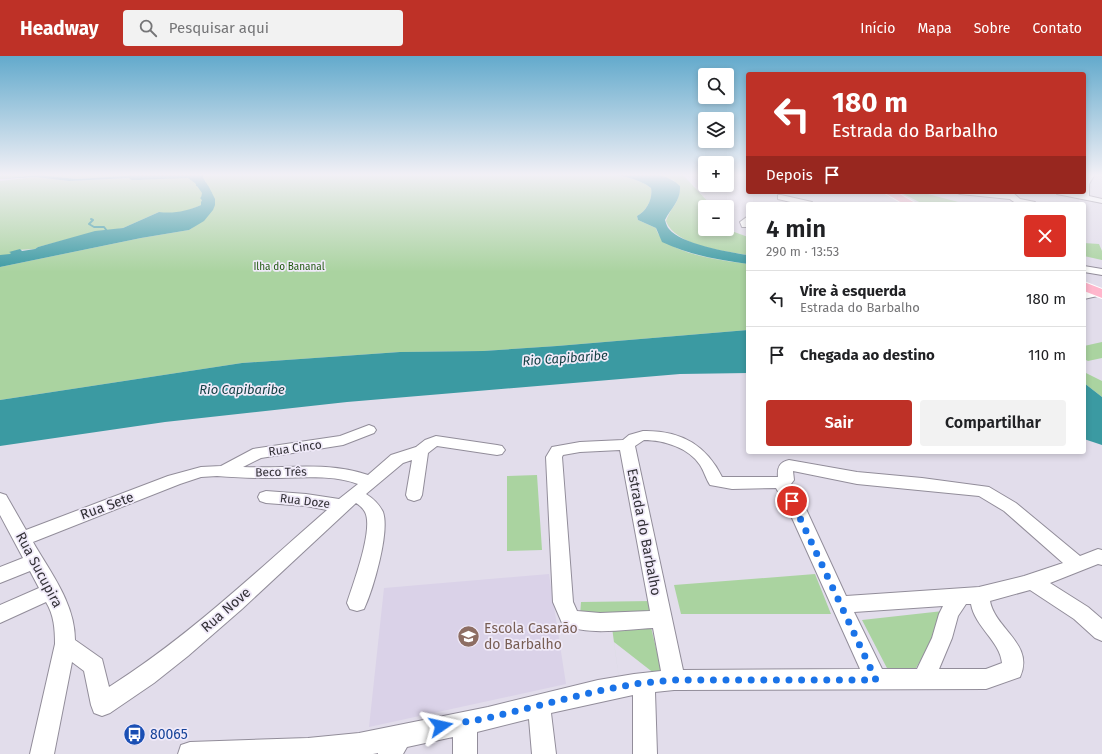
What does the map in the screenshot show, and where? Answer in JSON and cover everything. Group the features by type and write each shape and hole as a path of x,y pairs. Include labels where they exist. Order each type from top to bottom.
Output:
{"main road":[{"path":"1086,287 1100,293"}],"street":[{"path":"1086,269 1102,272"},
{"path":"1086,296 1100,293"},
{"name":"Rua Cinco","path":"224,471 258,453 343,440 369,430"},
{"path":"661,619 585,622 572,618 566,612 563,602 555,454 561,449 627,445 631,440 638,437 670,438 696,451 703,458 716,481 726,483 782,483"},
{"path":"414,495 427,446 442,441 497,450"},
{"name":"Estrada do Barbalho","path":"627,445 674,680"},
{"name":"Rua Nove","path":"65,644 94,666 102,705 146,676 181,649 241,598 348,501 400,457 427,446"},
{"path":"782,483 786,480 784,469 785,467 789,466 857,478 983,491 1010,507 1078,565"},
{"name":"Beco Três","path":"191,474 224,471 259,474 312,472 351,475 370,482"},
{"name":"Rua Sete","path":"23,540 191,474"},
{"path":"782,483 788,492 876,680"},
{"name":"Rua Doze","path":"266,497 348,501"},
{"path":"348,501 366,501 375,515 377,525 366,574 357,603"},
{"name":"Rua Sucupira","path":"3,508 35,561 61,610 65,630 65,644 42,754"},
{"path":"840,605 969,596 998,592 1100,557"},
{"path":"0,575 35,561"},
{"path":"1032,581 1081,613 1102,632"},
{"path":"0,614 51,591"},
{"path":"190,754 306,752 359,745 395,745 465,722 598,691 644,683 674,680 986,679 1012,670 1014,662 1012,654 969,596"},
{"path":"923,680 942,638 949,614 969,596"},
{"path":"1081,613 1102,621"},
{"path":"644,683 645,754"},
{"path":"539,705 544,754"},
{"path":"465,722 465,754"}],"shaded area":[{"name":"Escola Casarão do Barbalho","path":"549,574 566,684 369,727 384,588"}],"green space":[{"path":"0,207 197,207 180,212 159,212 123,228 99,231 35,249 17,250 10,255 0,255"},
{"name":"Ilha do Bananal","path":"204,207 647,207 641,214 637,216 638,220 656,228 660,237 669,244 696,255 746,264 746,330 483,351 400,352 242,363 0,400 0,267 141,238 189,230 200,221"},
{"path":"674,207 698,207 698,236 734,236 734,232 746,236 746,255 714,249 690,242 679,236 671,229 666,221"},
{"path":"1086,243 1099,244 1102,251 1102,260 1086,256"},
{"path":"1102,342 1102,358 1088,361 1086,360 1086,346"},
{"path":"1086,373 1102,381 1102,397 1086,385"},
{"path":"537,475 542,550 507,551 507,476"},
{"path":"815,574 831,614 681,614 674,585"},
{"path":"652,601 651,614 580,616 581,602"},
{"path":"952,610 914,671 889,672 862,620"},
{"path":"649,619 664,681 614,642 620,687 611,620"}],"water":[{"path":"197,207 214,207 204,221 189,230 141,238 0,267 0,255 11,253 9,252 20,249 22,251 35,249 95,231 123,228 159,212 180,212"},
{"path":"647,207 673,207 665,220 669,229 675,234 694,243 746,255 746,264 693,254 662,242 656,228 638,220 637,216"},
{"name":"Rio Capibaribe","path":"746,330 746,373 680,374 347,402 165,422 0,446 0,400 242,363 400,352 483,351"},
{"path":"1086,385 1102,397 1102,445 1086,440"}],"waterway":[{"path":"91,219 93,220 89,224 94,227 104,227 107,231"}],"place":[{"name":"Escola Casarão do Barbalho","path":"469,636"},
{"name":"80065","path":"135,734"}],"route":[{"path":"441,726 488,718 598,691 634,684 674,680 876,680 792,501"}]}
